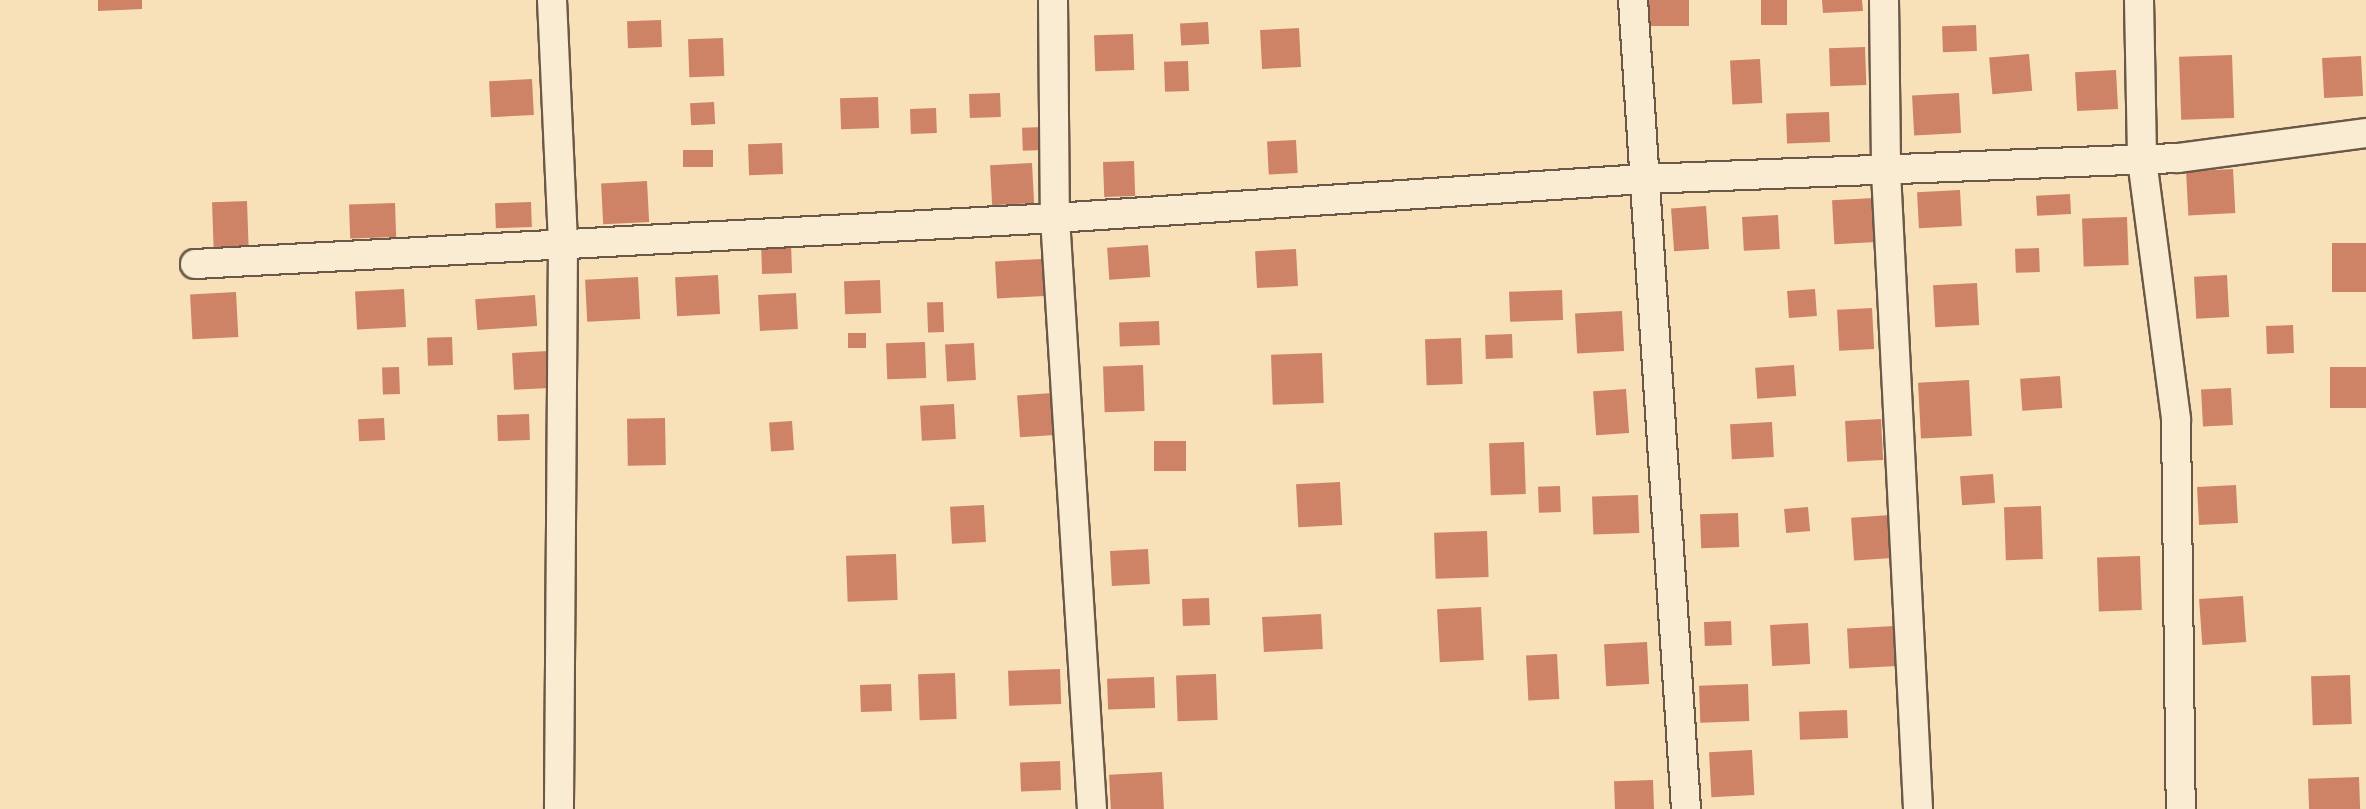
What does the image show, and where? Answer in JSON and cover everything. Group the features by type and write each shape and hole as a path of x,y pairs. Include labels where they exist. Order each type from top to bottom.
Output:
{"street":[{"path":"552,0 563,244 559,809"},
{"path":"1053,0 1055,218 1092,809"},
{"path":"1633,0 1686,809"},
{"path":"1884,0 1886,172 1918,809"},
{"path":"2139,0 2142,160 2176,420 2181,809"},
{"path":"195,264 1055,218 1644,179 2142,160 2366,133"}],"building":[{"path":"98,0 142,0 142,9 98,11"},
{"path":"1648,0 1689,0 1689,26 1648,26"},
{"path":"1761,0 1787,0 1787,25 1761,25"},
{"path":"1822,0 1862,0 1863,11 1823,13"},
{"path":"661,20 662,47 628,48 627,21"},
{"path":"1208,22 1209,44 1181,45 1180,23"},
{"path":"1976,25 1977,51 1943,52 1942,26"},
{"path":"1299,28 1301,67 1262,69 1260,30"},
{"path":"1133,34 1134,70 1095,71 1094,35"},
{"path":"723,38 724,76 689,77 688,39"},
{"path":"1865,47 1866,85 1830,86 1829,48"},
{"path":"2029,54 2032,91 1992,94 1989,57"},
{"path":"2232,55 2234,118 2181,120 2179,57"},
{"path":"2361,56 2363,96 2324,98 2322,58"},
{"path":"1760,59 1762,103 1732,105 1730,61"},
{"path":"1188,61 1189,91 1165,92 1164,62"},
{"path":"2116,70 2118,109 2077,111 2075,72"},
{"path":"532,79 534,115 491,117 489,81"},
{"path":"1000,93 1001,117 970,118 969,94"},
{"path":"1959,93 1961,133 1914,135 1912,95"},
{"path":"878,97 879,128 841,129 840,98"},
{"path":"714,102 715,124 691,125 690,103"},
{"path":"936,108 937,133 911,134 910,109"},
{"path":"1829,112 1830,142 1787,143 1786,114"},
{"path":"1043,127 1044,150 1023,151 1022,128"},
{"path":"1296,140 1298,173 1269,174 1267,142"},
{"path":"782,143 783,174 749,175 748,144"},
{"path":"683,150 713,150 713,167 683,167"},
{"path":"1134,161 1135,196 1104,197 1103,162"},
{"path":"1032,163 1034,203 992,205 990,165"},
{"path":"2233,169 2235,213 2188,215 2186,171"},
{"path":"647,181 649,222 603,224 601,183"},
{"path":"1960,190 1962,226 1919,228 1917,192"},
{"path":"2070,194 2071,214 2037,216 2036,196"},
{"path":"1874,198 1876,242 1834,244 1832,200"},
{"path":"247,201 249,249 214,250 212,202"},
{"path":"531,202 532,227 496,228 495,203"},
{"path":"395,203 396,237 350,239 349,205"},
{"path":"1706,206 1709,249 1674,251 1671,208"},
{"path":"1778,215 1780,249 1744,251 1742,217"},
{"path":"2127,217 2129,265 2084,267 2082,219"},
{"path":"791,243 792,273 762,274 761,244"},
{"path":"2332,243 2366,243 2366,292 2332,292"},
{"path":"1148,245 1150,277 1109,280 1107,248"},
{"path":"2039,248 2040,272 2016,273 2015,249"},
{"path":"1296,249 1298,286 1257,288 1255,251"},
{"path":"1042,259 1044,296 997,298 995,261"},
{"path":"718,275 720,314 677,316 675,277"},
{"path":"2227,275 2229,317 2196,319 2194,277"},
{"path":"638,277 640,319 587,322 585,280"},
{"path":"880,280 881,313 845,314 844,281"},
{"path":"1977,283 1979,325 1935,327 1933,285"},
{"path":"404,289 406,327 357,330 355,292"},
{"path":"1815,289 1817,316 1789,318 1787,291"},
{"path":"1562,290 1563,320 1510,322 1509,292"},
{"path":"236,292 238,337 192,339 190,294"},
{"path":"796,293 798,329 760,331 758,295"},
{"path":"535,295 537,326 477,330 475,299"},
{"path":"943,302 944,332 928,333 927,303"},
{"path":"1872,308 1874,349 1839,351 1837,310"},
{"path":"1622,311 1624,351 1577,353 1575,313"},
{"path":"1159,321 1160,345 1120,346 1119,322"},
{"path":"2293,325 2294,353 2267,354 2266,326"},
{"path":"848,333 866,333 866,348 848,348"},
{"path":"1512,334 1513,358 1486,359 1485,335"},
{"path":"452,337 453,365 428,366 427,338"},
{"path":"1461,338 1463,384 1427,385 1425,339"},
{"path":"925,342 926,378 887,379 886,343"},
{"path":"974,343 976,380 947,381 945,345"},
{"path":"548,351 550,388 514,390 512,353"},
{"path":"1322,353 1324,403 1273,405 1271,355"},
{"path":"1143,365 1145,411 1105,412 1103,366"},
{"path":"1794,365 1796,396 1757,399 1755,368"},
{"path":"399,367 400,394 383,395 382,368"},
{"path":"2330,367 2366,367 2366,408 2330,408"},
{"path":"2060,376 2062,408 2022,411 2020,379"},
{"path":"1969,380 1972,436 1921,439 1918,383"},
{"path":"2231,388 2233,425 2203,427 2201,390"},
{"path":"1626,389 1629,433 1596,435 1593,391"},
{"path":"1052,393 1055,435 1020,437 1017,395"},
{"path":"954,404 956,439 922,441 920,406"},
{"path":"529,414 530,440 498,441 497,415"},
{"path":"384,418 385,440 359,441 358,419"},
{"path":"665,418 666,465 628,466 627,419"},
{"path":"1881,419 1883,460 1847,462 1845,421"},
{"path":"792,421 794,450 771,452 769,423"},
{"path":"1772,422 1774,457 1732,459 1730,424"},
{"path":"1154,441 1186,441 1186,471 1154,471"},
{"path":"1524,442 1526,494 1491,495 1489,443"},
{"path":"1993,474 1995,503 1962,505 1960,476"},
{"path":"1340,482 1342,525 1298,527 1296,484"},
{"path":"2236,485 2238,523 2199,525 2197,487"},
{"path":"1560,486 1561,512 1539,513 1538,487"},
{"path":"1638,495 1639,533 1593,535 1592,497"},
{"path":"984,505 986,542 952,544 950,507"},
{"path":"2041,506 2043,559 2006,560 2004,507"},
{"path":"1808,507 1810,531 1786,533 1784,509"},
{"path":"1738,513 1739,547 1701,548 1700,514"},
{"path":"1890,515 1893,558 1854,561 1851,518"},
{"path":"1487,531 1489,577 1436,579 1434,533"},
{"path":"1148,549 1150,584 1112,586 1110,551"},
{"path":"896,554 898,600 848,602 846,556"},
{"path":"2140,556 2142,610 2099,611 2097,558"},
{"path":"2243,596 2246,642 2202,645 2199,599"},
{"path":"1209,598 1210,625 1183,626 1182,599"},
{"path":"1481,607 1484,660 1440,662 1437,609"},
{"path":"1321,614 1323,649 1264,652 1262,617"},
{"path":"1731,621 1732,645 1705,646 1704,622"},
{"path":"1808,623 1810,664 1772,666 1770,625"},
{"path":"1895,626 1897,666 1849,668 1847,629"},
{"path":"1647,642 1649,684 1606,686 1604,644"},
{"path":"1557,654 1559,699 1528,701 1526,656"},
{"path":"1060,669 1061,704 1009,706 1008,671"},
{"path":"955,673 957,719 920,720 918,674"},
{"path":"1216,674 1218,720 1178,721 1176,675"},
{"path":"2350,675 2352,724 2313,725 2311,676"},
{"path":"1154,677 1155,708 1108,710 1107,679"},
{"path":"891,684 892,711 861,712 860,685"},
{"path":"1748,684 1749,721 1700,723 1699,686"},
{"path":"1847,710 1848,738 1800,740 1799,712"},
{"path":"1752,750 1754,795 1711,797 1709,752"},
{"path":"1060,761 1061,790 1021,791 1020,762"},
{"path":"1162,772 1164,809 1111,809 1109,775"},
{"path":"2359,777 2360,809 2309,809 2308,779"},
{"path":"1653,780 1654,809 1615,809 1614,781"}]}
